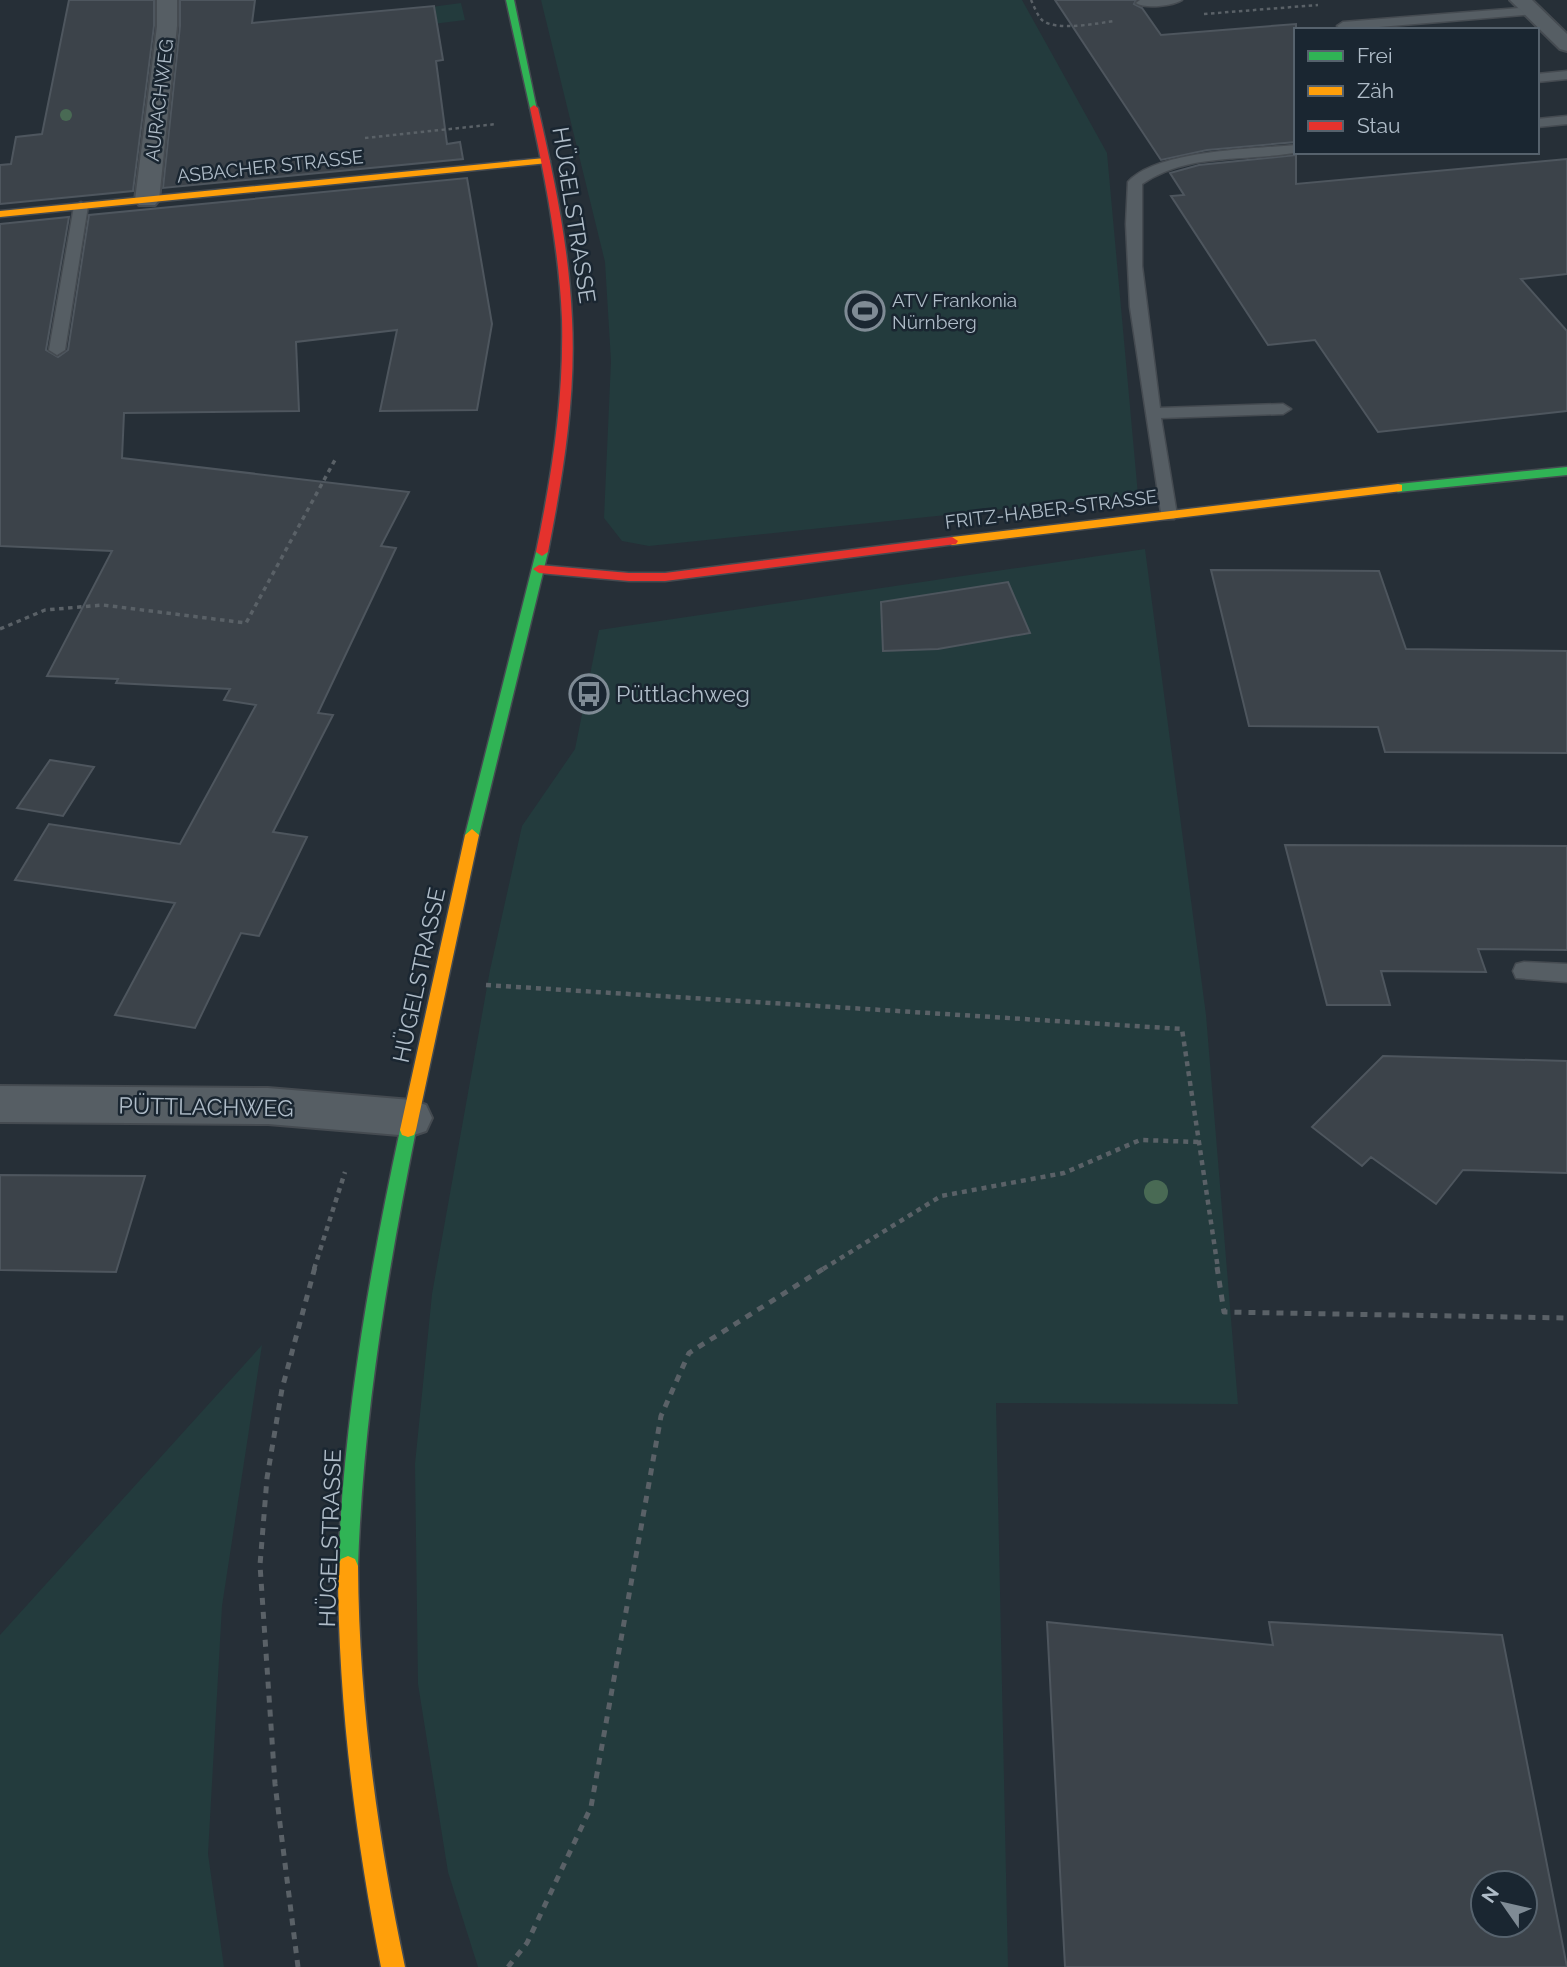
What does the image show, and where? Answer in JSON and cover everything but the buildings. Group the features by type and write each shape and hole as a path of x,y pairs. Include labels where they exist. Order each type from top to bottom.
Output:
{"street":[{"name":"AURACHWEG","path":"147,200 167,26 167,0"},
{"name":"HÜGELSTRASSE","path":"393,1967 367,1828 349,1632 349,1519 355,1433 366,1347 392,1201 483,789 539,569 556,486 567,363 562,256 545,160 510,0"},
{"path":"1525,5 1567,45"},
{"name":"ASBACHER STRASSE","path":"0,214 545,160"},
{"name":"FRITZ-HABER-STRASSE","path":"539,569 629,577 665,577 1300,498 1567,471"},
{"name":"PÜTTLACHWEG","path":"0,1104 268,1106 411,1118"}],"lane":[{"path":"1142,3 1176,0"},
{"path":"1343,26 1460,16 1525,5"},
{"path":"1460,16 1472,28"},
{"path":"1539,78 1567,75"},
{"path":"1539,124 1567,121"},
{"path":"1168,515 1137,294 1132,219 1135,182 1152,171 1197,159 1294,149"},
{"path":"57,351 80,206"},
{"path":"1154,413 1283,409"},
{"path":"1524,971 1567,973"}],"path":[{"path":"365,138 498,124"},
{"path":"0,629 45,610 103,605 246,623 336,458"},
{"path":"440,982 1182,1029 1224,1312 1567,1318"},
{"path":"298,1967 275,1784 260,1565 267,1478 282,1390 301,1310 363,1113"},
{"path":"508,1967 527,1943 591,1807 661,1416 689,1353 941,1196 1064,1173 1140,1140 1199,1142"}],"green space":[{"name":"ATV Frankonia Nürnberg","path":"541,0 1022,0 1107,153 1138,495 649,546 622,541 604,518 611,361 605,262"},
{"path":"461,3 465,20 433,24 431,7"},
{"path":"1145,549 1206,1015 1238,1404 996,1403 1008,1967 478,1967 448,1872 418,1684 415,1464 432,1294 490,970 522,826 575,749 599,630"},
{"path":"262,1345 222,1606 208,1854 224,1967 0,1967 0,1635"}],"traffic: fast":[{"path":"510,0 534,108"},
{"path":"1398,488 1567,471"},
{"path":"472,835 542,552"},
{"path":"348,1566 360,1401 376,1292 408,1130"}],"traffic: slow":[{"path":"0,214 545,161"},
{"path":"952,541 1398,488"},
{"path":"408,1130 472,835"},
{"path":"348,1566 350,1667 359,1768 393,1967"}],"traffic: jam":[{"path":"534,108 555,213 567,319 567,378 562,436 542,552"},
{"path":"539,569 629,577 665,577 952,541"}],"place":[{"name":"ATV Frankonia Nürnberg","path":"865,311"},
{"name":"Püttlachweg","path":"589,694"}]}
